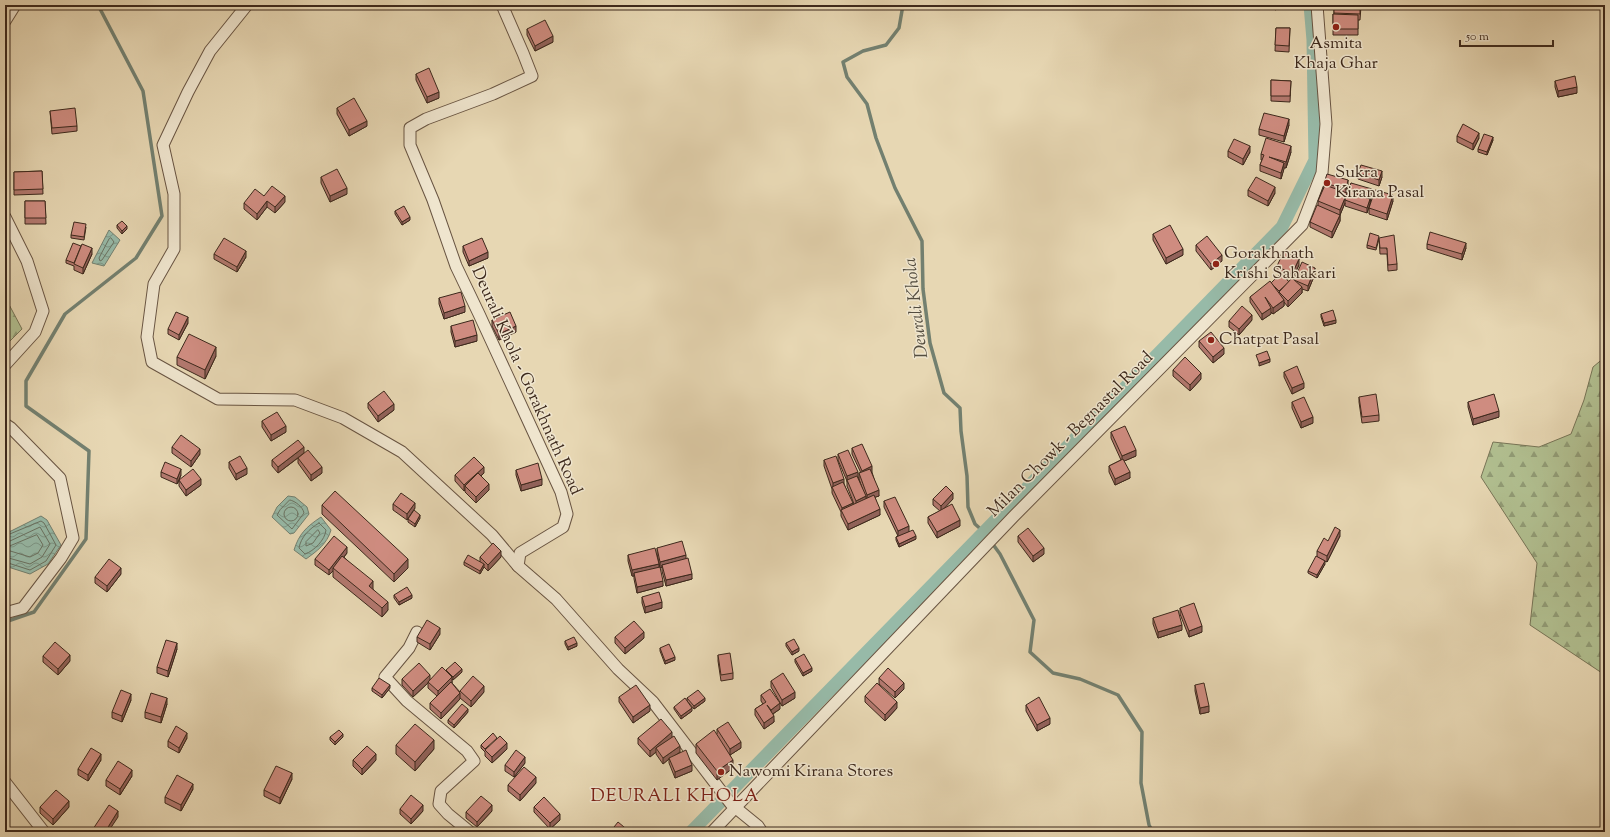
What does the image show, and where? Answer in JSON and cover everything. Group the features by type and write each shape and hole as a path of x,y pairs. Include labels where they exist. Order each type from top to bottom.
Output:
{"street":[{"path":"5,22 15,5"},
{"path":"248,5 210,51 188,92 163,145 174,194 174,248 154,284 147,336 152,362 218,399 295,400 343,418 402,452 492,535 518,566 556,599 618,668 653,702 733,806 758,826 762,832"},
{"name":"Deurali Khola - Gorakhnath Road","path":"502,5 532,76 493,94 426,119 410,128 410,145 433,200 456,266 561,492 565,507 566,514 563,527 520,554 518,566"},
{"name":"Milan Chowk - Begnastal Road","path":"712,832 733,806 1014,516 1302,225 1322,173 1326,124 1317,5"},
{"path":"5,217 27,261 43,311 35,332 5,365"},
{"path":"5,424 11,428 60,478 73,538 61,558 23,608 5,613"},
{"path":"417,632 409,648 385,677 406,700 467,751 474,761 441,791 440,804 448,814 470,832"},
{"path":"5,782 44,832"}],"green space":[{"path":"5,297 22,329 5,346"},
{"path":"1605,357 1605,675 1530,625 1537,563 1481,477 1493,442 1539,447 1571,434 1584,400 1593,367"}],"water":[{"path":"109,230 120,240 104,266 92,263"},
{"path":"288,496 295,497 307,507 309,514 294,533 290,534 272,517 277,507"},
{"path":"41,516 47,520 61,545 48,564 30,574 5,566 5,534"},
{"path":"321,517 331,530 327,539 318,550 306,559 294,550 296,544 304,531"}],"building":[{"path":"1334,5 1360,5 1360,14 1334,13"},
{"path":"1333,14 1358,15 1358,29 1333,29"},
{"path":"545,20 553,36 535,46 527,29"},
{"path":"1276,28 1290,28 1289,46 1275,45"},
{"path":"429,68 439,92 427,97 416,74"},
{"path":"1575,76 1577,87 1558,91 1555,81"},
{"path":"1271,80 1291,81 1290,96 1271,96"},
{"path":"354,98 367,121 349,130 337,108"},
{"path":"75,108 77,126 52,128 50,111"},
{"path":"1264,113 1289,119 1284,136 1259,129"},
{"path":"1463,124 1479,133 1473,144 1457,136"},
{"path":"1484,134 1493,137 1487,152 1478,149"},
{"path":"1266,138 1291,146 1286,162 1269,157 1284,163 1281,173 1260,165 1264,155 1261,154"},
{"path":"1234,139 1250,146 1243,159 1228,151"},
{"path":"1361,165 1382,171 1379,180 1358,173"},
{"path":"337,169 347,188 330,196 321,177"},
{"path":"42,171 43,189 14,190 14,172"},
{"path":"1327,174 1348,180 1346,189 1324,183"},
{"path":"1256,177 1275,187 1268,201 1248,190"},
{"path":"1351,183 1372,189 1370,197 1353,193 1370,199 1367,208 1345,200"},
{"path":"1325,185 1347,193 1340,210 1318,201"},
{"path":"272,186 285,196 275,207 267,201 257,214 244,203 255,189 264,196"},
{"path":"1375,190 1393,195 1387,214 1369,208"},
{"path":"25,201 45,201 46,218 25,218"},
{"path":"1317,205 1340,215 1332,232 1310,222"},
{"path":"404,206 410,217 402,222 395,211"},
{"path":"122,221 127,226 122,231 117,225"},
{"path":"74,222 86,224 84,237 71,235"},
{"path":"1170,225 1183,249 1166,258 1153,234"},
{"path":"1430,232 1466,243 1462,254 1427,244"},
{"path":"1370,233 1379,236 1376,248 1367,245"},
{"path":"1394,235 1397,264 1388,265 1387,248 1380,248 1379,238"},
{"path":"1207,236 1222,255 1211,264 1196,245"},
{"path":"224,238 246,251 237,267 214,254"},
{"path":"482,238 488,252 469,261 463,246"},
{"path":"73,243 81,246 74,263 66,260"},
{"path":"82,244 92,248 83,268 74,264"},
{"path":"1284,251 1299,259 1292,274 1277,266"},
{"path":"1302,262 1315,268 1308,286 1294,280"},
{"path":"1281,273 1289,282 1279,291 1271,283"},
{"path":"1292,278 1302,287 1288,301 1279,292"},
{"path":"1270,281 1284,300 1273,308 1265,297 1271,308 1262,314 1250,297"},
{"path":"461,292 465,306 444,313 439,298"},
{"path":"1242,306 1252,315 1239,329 1229,321"},
{"path":"1333,310 1336,320 1324,323 1321,314"},
{"path":"176,312 188,317 179,335 168,329"},
{"path":"510,312 516,326 499,334 492,320"},
{"path":"473,320 477,335 455,341 451,326"},
{"path":"1211,332 1224,348 1213,357 1199,341"},
{"path":"189,334 216,347 205,370 177,357"},
{"path":"1267,351 1270,359 1259,363 1256,355"},
{"path":"1185,357 1201,373 1190,385 1173,370"},
{"path":"1297,366 1304,383 1292,388 1284,372"},
{"path":"384,391 394,404 378,416 368,403"},
{"path":"1376,394 1379,415 1362,417 1359,397"},
{"path":"1494,394 1499,411 1473,419 1468,402"},
{"path":"1304,397 1313,417 1301,422 1292,402"},
{"path":"277,412 286,426 271,435 262,421"},
{"path":"1125,426 1136,450 1122,456 1111,432"},
{"path":"181,435 200,449 191,461 172,447"},
{"path":"298,440 304,447 278,467 272,460"},
{"path":"862,444 872,466 862,471 852,448"},
{"path":"308,450 322,467 311,475 298,458"},
{"path":"848,450 858,472 847,476 838,454"},
{"path":"240,456 247,468 236,474 229,462"},
{"path":"836,456 844,479 833,483 824,460"},
{"path":"474,457 484,467 464,485 455,475"},
{"path":"1123,459 1130,472 1115,479 1109,466"},
{"path":"165,462 181,469 177,479 161,472"},
{"path":"538,463 542,479 521,485 516,470"},
{"path":"193,469 201,479 186,490 179,480"},
{"path":"870,469 879,490 867,495 859,473"},
{"path":"478,473 489,484 476,497 465,486"},
{"path":"857,476 866,496 856,501 847,480"},
{"path":"843,482 853,503 842,508 832,487"},
{"path":"946,486 953,493 941,506 933,499"},
{"path":"335,491 408,559 394,574 322,505"},
{"path":"401,493 415,503 407,514 393,504"},
{"path":"874,495 880,509 848,524 841,510"},
{"path":"895,497 909,526 898,531 884,501"},
{"path":"952,504 960,520 937,532 928,517"},
{"path":"414,510 420,515 415,524 408,519"},
{"path":"1335,527 1340,530 1327,556 1317,551 1324,538 1328,541"},
{"path":"1028,528 1044,548 1033,556 1018,536"},
{"path":"913,530 916,536 899,544 896,537"},
{"path":"334,536 347,547 329,570 315,559"},
{"path":"682,541 686,555 660,562 657,548"},
{"path":"493,543 501,551 488,565 480,557"},
{"path":"655,548 659,564 632,570 628,555"},
{"path":"468,555 484,564 480,571 464,562"},
{"path":"342,556 373,581 369,586 388,602 382,608 333,568"},
{"path":"1316,556 1325,561 1317,575 1308,571"},
{"path":"688,558 692,574 666,580 662,565"},
{"path":"109,559 121,568 107,586 95,577"},
{"path":"660,567 663,581 637,587 634,573"},
{"path":"407,587 412,595 399,602 394,595"},
{"path":"659,592 662,602 645,607 642,597"},
{"path":"1194,603 1202,626 1189,631 1180,608"},
{"path":"1178,610 1182,625 1158,632 1153,618"},
{"path":"427,620 440,628 430,644 417,637"},
{"path":"634,621 644,632 625,648 615,637"},
{"path":"574,637 577,643 568,647 565,641"},
{"path":"794,639 799,648 792,652 786,643"},
{"path":"166,640 177,643 168,671 157,667"},
{"path":"55,642 70,655 58,669 43,656"},
{"path":"669,644 675,657 665,661 660,648"},
{"path":"730,653 733,673 721,675 718,655"},
{"path":"804,654 812,668 803,673 795,659"},
{"path":"455,662 462,669 453,677 446,670"},
{"path":"419,663 430,675 413,691 402,679"},
{"path":"442,667 452,677 438,691 428,682"},
{"path":"888,668 904,683 895,692 879,678"},
{"path":"783,673 795,692 782,700 771,681"},
{"path":"473,676 484,686 471,701 460,691"},
{"path":"379,678 390,685 382,695 372,688"},
{"path":"451,682 460,693 441,713 430,703"},
{"path":"877,683 897,702 885,715 865,696"},
{"path":"1204,683 1209,706 1200,708 1195,685"},
{"path":"636,685 650,705 633,717 619,697"},
{"path":"770,689 780,703 771,710 767,705 774,716 764,723 755,709 766,702 761,695"},
{"path":"121,690 131,694 122,716 112,712"},
{"path":"698,690 705,698 694,706 687,698"},
{"path":"151,693 167,698 161,717 145,712"},
{"path":"1039,697 1050,718 1037,725 1026,705"},
{"path":"685,698 692,708 681,716 674,707"},
{"path":"462,704 468,709 454,725 448,720"},
{"path":"661,719 672,732 650,751 638,738"},
{"path":"728,722 741,742 730,749 717,729"},
{"path":"415,724 434,740 415,762 396,745"},
{"path":"176,726 187,733 179,748 168,741"},
{"path":"339,730 343,734 335,742 330,737"},
{"path":"714,730 733,760 717,771 696,744"},
{"path":"493,733 497,738 485,749 481,745"},
{"path":"500,736 507,743 492,757 485,750"},
{"path":"674,736 680,746 663,758 656,748"},
{"path":"367,746 376,754 362,769 353,760"},
{"path":"91,748 101,754 88,775 78,769"},
{"path":"516,750 525,757 514,772 505,765"},
{"path":"686,750 692,765 675,772 669,758"},
{"path":"118,761 132,770 120,789 106,780"},
{"path":"276,766 292,773 280,798 264,790"},
{"path":"524,767 536,777 520,795 508,785"},
{"path":"177,775 193,784 181,805 165,797"},
{"path":"56,790 69,801 53,819 40,807"},
{"path":"411,795 423,805 411,819 400,809"},
{"path":"481,796 492,805 477,822 466,812"},
{"path":"544,797 560,814 550,823 534,807"},
{"path":"109,805 118,811 105,832 91,832"},
{"path":"618,822 630,832 610,832"}],"waterway":[{"path":"5,622 34,612 86,539 89,451 26,406 26,381 65,314 136,258 162,216 143,91 98,5"},
{"name":"Deurali Khola","path":"903,5 899,28 886,45 863,51 843,62 847,77 867,104 876,138 895,188 922,241 923,289 930,343 944,393 960,408 961,431 967,476 968,507 975,524 984,532 1000,554 1034,620 1030,652 1053,673 1080,679 1118,695 1142,732 1141,783 1149,825 1153,832"},
{"path":"691,832 1282,227 1315,160 1313,40 1310,5"}],"place":[{"name":"Asmita Khaja Ghar","path":"1336,27"},
{"name":"Sukra Kirana Pasal","path":"1327,183"},
{"name":"Gorakhnath Krishi Sahakari","path":"1216,264"},
{"name":"Chatpat Pasal","path":"1211,340"},
{"name":"Nawomi Kirana Stores","path":"721,772"}],"district":[{"name":"DEURALI KHOLA","path":"675,797"}]}
